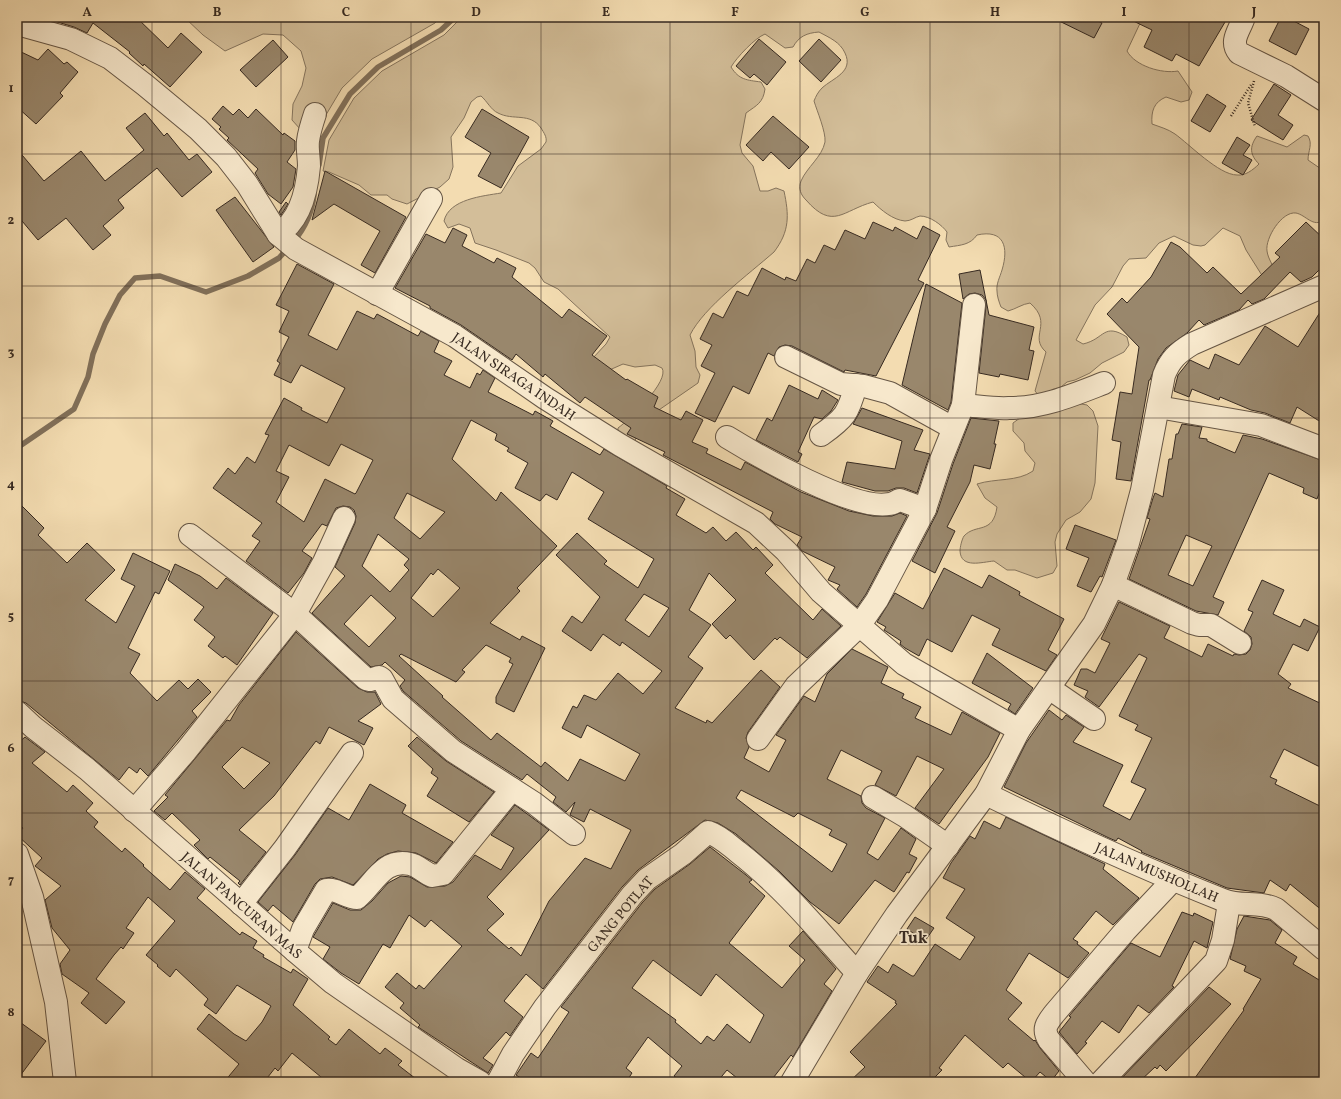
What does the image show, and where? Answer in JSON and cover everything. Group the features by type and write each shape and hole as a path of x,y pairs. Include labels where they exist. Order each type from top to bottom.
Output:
{"street":[{"path":"1244,17 1234,42 1234,47 1258,74 1286,76 1324,100"},
{"name":"JALAN SIRAGA INDAH","path":"17,24 71,39 110,58 198,129 226,157 247,184 285,240 377,294 455,336 545,398 614,441 756,523 786,551 821,592 904,664 1019,730"},
{"path":"285,240 287,229 294,219 306,190 309,164 307,142 315,114"},
{"path":"377,294 431,199"},
{"path":"792,1082 858,973 897,914 986,794 1019,730 1094,624 1113,585 1128,544 1142,490 1164,375 1168,364 1177,353 1192,344 1324,286"},
{"path":"758,739 796,686 859,626 877,600 925,509 953,428 963,405 974,305"},
{"path":"786,357 841,384 856,385 890,393 953,428"},
{"path":"963,405 1009,408 1032,406 1052,402 1104,383"},
{"path":"820,436 836,425 846,415 851,404 856,385"},
{"path":"1158,408 1261,425 1324,449"},
{"path":"727,437 772,463 821,486 862,501 888,504 900,500 925,509"},
{"path":"134,811 186,751 295,614 324,562 344,518"},
{"path":"190,535 295,614 366,679 370,680 379,677 382,679 393,699 453,751 512,789 574,834"},
{"path":"1113,585 1199,626 1211,625 1240,643"},
{"path":"1049,688 1094,719"},
{"name":"JALAN PANCURAN MAS","path":"17,712 33,728 87,769 333,983 480,1082"},
{"path":"241,904 285,848 352,753"},
{"path":"295,951 303,929 326,890 330,889 346,896 358,898 382,870 397,864 410,864 432,876 443,874 512,789"},
{"name":"JALAN MUSHOLLAH","path":"986,794 1067,834 1229,903 1267,905 1276,909 1323,947"},
{"path":"873,797 905,816 948,846"},
{"name":"GANG POTLAT","path":"498,1082 513,1054 545,1007 632,895 647,879 683,854 708,832 716,835 747,859 787,896 858,973"},
{"path":"17,854 32,897 56,1002 65,1082"},
{"path":"1085,1082 1050,1040 1046,1034 1045,1028 1054,1014 1120,937 1172,880"},
{"path":"1101,1082 1216,961 1223,940 1229,903"}],"path":[{"path":"1231,116 1258,74"},
{"path":"1255,127 1248,103 1258,74"}],"shaded area":[{"path":"184,17 441,17 435,23 372,59 342,88 314,135 301,130 292,120 293,104 302,86 306,68 301,51 283,35 263,34 225,51 203,35"},
{"path":"462,17 1143,17 1127,51 1142,65 1157,70 1172,72 1178,71 1192,92 1189,100 1181,102 1166,97 1162,99 1154,108 1152,124 1167,129 1175,134 1213,165 1230,174 1237,175 1243,175 1249,172 1259,164 1252,154 1252,147 1257,136 1287,147 1304,135 1308,136 1310,145 1308,160 1324,171 1324,198 1320,202 1324,212 1324,220 1316,223 1296,213 1285,216 1276,226 1267,246 1269,257 1277,274 1263,277 1246,250 1240,236 1223,228 1205,245 1193,245 1174,236 1159,243 1146,258 1129,259 1123,266 1112,287 1095,305 1076,340 1083,344 1096,339 1108,331 1113,331 1127,337 1129,345 1124,352 1102,363 1090,373 1067,382 1055,392 1040,397 1035,391 1046,352 1039,341 1041,324 1040,317 1037,310 1030,303 1008,311 1001,307 997,288 1005,254 1004,247 999,237 986,234 977,235 968,243 949,247 946,240 947,232 932,219 924,216 907,221 896,219 873,202 838,216 831,216 824,215 806,200 800,192 800,184 807,171 821,152 825,142 823,127 814,101 822,88 845,70 847,60 843,49 840,46 819,32 804,36 798,40 793,47 785,48 765,34 756,39 746,48 731,67 740,77 747,80 761,82 765,89 761,101 746,113 740,145 742,153 753,166 760,191 768,191 776,188 784,191 787,208 786,230 774,252 716,302 697,324 690,335 695,351 696,367 700,375 698,383 640,423 635,441 631,441 618,432 618,428 639,409 654,391 663,374 662,368 655,365 635,367 623,364 605,372 592,359 606,344 610,337 558,289 544,282 535,268 529,263 475,243 470,228 459,224 448,228 444,221 452,208 459,203 476,197 501,193 518,166 541,149 546,142 544,133 537,123 527,118 498,113 493,110 481,96 477,97 471,102 464,118 451,137 453,167 449,179 440,187 407,204 392,199 387,195 371,195 359,185 329,172 323,171 329,140 354,98 382,71 444,35"},
{"path":"1076,403 1087,405 1093,411 1098,426 1095,483 1091,499 1080,512 1066,520 1057,534 1055,542 1057,566 1053,573 1037,578 1015,570 1007,570 994,561 973,563 964,560 961,557 960,551 964,536 969,532 984,527 992,522 997,507 985,498 977,484 1020,477 1033,471 1035,463 1025,451 1024,443 1013,431 1013,423 1020,418"}],"building":[{"path":"41,17 136,17 168,48 181,33 202,52 170,87 144,64 143,66 129,53 130,52 93,23 87,33 74,27"},
{"path":"1051,17 1090,17 1102,23 1094,38"},
{"path":"1125,17 1228,17 1199,66 1176,54 1172,61 1144,47 1152,30"},
{"path":"1281,17 1286,17 1309,29 1296,55 1269,41"},
{"path":"759,39 786,62 767,85 754,74 750,78 736,66"},
{"path":"819,39 841,60 821,82 799,61"},
{"path":"273,40 288,57 256,87 240,70"},
{"path":"48,49 64,64 67,62 78,72 60,93 63,96 36,124 17,107 17,50 38,60"},
{"path":"1274,84 1291,95 1278,115 1293,125 1283,140 1251,120"},
{"path":"1207,94 1226,106 1210,132 1191,121"},
{"path":"223,106 233,115 239,109 248,118 256,109 283,135 284,133 295,141 295,150 287,162 296,169 293,187 281,204 268,194 255,173 258,169 227,140 229,138 219,129 221,127 212,119"},
{"path":"482,109 529,137 501,188 478,176 491,153 465,137"},
{"path":"145,113 164,136 167,133 189,160 197,154 212,172 182,197 157,168 118,200 124,208 103,226 111,235 93,250 66,218 38,240 17,215 17,149 44,181 81,151 105,181 144,150 126,128"},
{"path":"773,116 809,147 789,169 771,152 763,161 746,145"},
{"path":"1237,137 1250,145 1243,155 1252,160 1243,175 1222,163"},
{"path":"325,171 406,217 375,273 361,265 380,231 334,204 312,220"},
{"path":"235,197 274,247 253,262 216,210"},
{"path":"286,202 288,204 281,215 279,212"},
{"path":"873,222 893,231 895,227 917,239 923,226 940,235 918,280 924,283 876,376 845,370 844,372 792,346 785,345 779,347 774,356 768,353 749,394 733,386 715,422 695,413 715,373 701,366 712,345 700,339 713,313 723,318 737,291 748,296 762,268 785,280 786,277 796,281 807,259 815,263 824,245 835,250 845,230 865,239"},
{"path":"1306,222 1324,239 1324,265 1312,277 1301,282 1290,272 1264,299 1252,304 1248,300 1239,310 1204,325 1199,320 1187,333 1166,348 1158,359 1149,380 1131,481 1116,479 1121,442 1112,440 1120,392 1132,394 1139,347 1107,314 1122,298 1127,303 1151,277 1171,242 1180,247 1207,273 1213,267 1241,294 1280,257 1275,253"},
{"path":"453,228 467,235 462,246 494,263 497,258 516,268 512,277 562,318 569,309 607,336 592,355 626,380 627,379 658,397 654,407 681,420 686,411 703,420 692,442 708,449 706,453 741,470 745,462 801,492 849,511 873,516 892,516 900,513 907,516 866,594 857,607 837,589 840,585 828,580 835,567 802,551 797,545 802,537 775,524 770,519 773,512 663,455 665,452 627,434 631,428 585,397 580,403 545,374 543,377 516,354 512,360 461,325 430,308 430,306 395,288 426,234 445,243"},
{"path":"297,264 334,284 308,335 337,350 357,311 374,319 377,314 418,336 421,331 439,341 434,352 452,361 444,375 470,388 477,373 480,375 483,370 495,378 488,392 533,415 535,411 553,421 550,426 600,455 604,449 667,486 666,488 685,499 676,515 706,533 713,527 726,541 736,532 753,550 756,547 773,565 765,573 813,620 822,609 841,626 807,658 780,637 777,640 775,638 754,660 730,635 726,639 712,624 736,600 709,573 689,610 711,625 688,657 703,668 675,708 706,723 707,720 712,723 761,670 780,687 748,732 746,738 749,747 744,758 769,772 786,740 776,735 804,696 815,702 827,674 852,649 888,667 881,683 904,694 902,698 921,707 915,718 951,735 962,712 1000,733 988,757 939,824 915,808 944,769 917,756 896,796 875,785 882,771 841,750 827,779 861,796 862,803 866,808 885,818 867,853 878,860 901,828 916,839 909,854 917,858 909,873 907,872 894,892 875,880 839,924 810,902 779,871 736,834 718,823 705,820 638,870 622,887 543,989 526,974 504,1001 523,1017 510,1036 506,1032 483,1058 493,1065 488,1073 418,1027 420,1025 400,1008 404,1003 385,987 397,973 416,989 419,985 424,989 462,946 431,920 425,927 409,915 390,948 383,944 359,984 341,973 323,959 330,947 313,937 333,903 350,910 361,910 372,901 388,883 401,876 410,877 427,887 445,886 453,882 475,855 501,870 514,848 491,835 515,805 549,830 487,897 504,914 487,930 509,949 511,947 521,956 549,901 585,858 611,869 631,830 590,809 584,822 570,815 575,802 566,812 553,802 556,797 527,774 522,780 461,741 403,691 400,686 405,680 385,662 382,665 371,667 312,613 345,576 335,567 355,523 356,516 354,510 350,507 343,506 336,508 327,526 322,524 302,551 312,558 304,573 288,593 246,561 260,541 252,536 262,523 213,488 228,468 235,474 247,457 255,463 269,435 265,434 284,398 302,408 301,410 327,423 345,388 301,365 291,383 274,375 280,363 277,361 289,337 279,332 289,311 276,305","holes":["471,420 497,434 495,440 509,448 507,451 528,463 515,488 540,501 546,494 557,500 572,472 604,492 588,519 654,559 638,588 604,564 607,561 577,533 556,555 600,597 582,623 572,616 562,631 591,651 603,634 620,646 622,642 662,671 643,694 618,673 596,700 584,695 577,708 573,706 562,728 581,738 587,725 640,754 625,781 580,759 568,781 545,762 541,767 497,733 491,740 442,697 443,696 399,656 401,654 456,682 465,672 462,670 486,645 511,658 509,662 513,664 496,697 496,703 514,712 545,648 522,636 520,640 490,623 520,591 517,588 557,546 501,492 496,501 452,459","341,444 373,460 355,494 325,479 304,522 276,502 289,477 276,471 289,445 329,466","407,493 445,512 420,539 394,518","378,534 409,559 404,565 409,570 390,592 362,566","438,569 460,588 433,617 411,598 431,573 433,575","644,594 669,608 649,637 625,620","371,595 396,618 369,647 344,624","741,790 794,817 798,813 832,830 829,835 847,844 832,872 736,798"]},
{"path":"980,270 986,300 982,295 975,293 969,294 963,299 959,274"},
{"path":"926,284 962,303 951,402 948,410 902,385"},
{"path":"986,300 989,315 1034,327 1029,350 1034,351 1028,380 1000,374 999,377 979,373"},
{"path":"1324,306 1324,424 1297,407 1290,423 1265,413 1251,410 1220,397 1219,400 1192,389 1189,397 1174,391 1178,375 1190,360 1209,369 1215,354 1239,365 1265,326 1298,347"},
{"path":"789,385 818,399 822,390 838,400 831,411 822,419 814,417 798,452 802,454 798,462 756,440 767,418 772,421"},
{"path":"862,408 923,430 914,450 930,454 917,493 904,488 896,488 888,491 875,491 842,482 847,462 895,469 902,441 853,424"},
{"path":"971,418 999,421 994,444 996,444 990,469 974,465 970,482 947,527 955,531 935,573 912,561 937,513 953,464"},
{"path":"1182,424 1202,427 1199,438 1207,439 1207,441 1235,453 1243,435 1262,439 1324,461 1324,481 1317,499 1303,493 1304,488 1269,473 1213,597 1224,602 1218,615 1196,611 1129,579 1150,519 1147,518 1155,493 1163,497 1169,459 1172,459 1176,434 1178,434","holes":["1186,535 1212,546 1193,586 1168,575"]},
{"path":"17,501 44,528 38,535 67,563 87,543 115,570 85,600 116,623 135,586 121,579 133,553 170,571 159,594 155,592 128,648 140,654 130,673 157,701 179,680 188,689 198,679 211,692 192,711 197,717 148,776 140,768 137,773 129,767 119,780 26,703 17,700"},
{"path":"1075,525 1116,540 1102,577 1100,576 1091,592 1077,586 1089,558 1066,549"},
{"path":"175,564 200,576 217,589 226,578 273,613 237,665 225,656 223,658 208,646 215,637 194,620 204,607 168,580"},
{"path":"944,568 982,588 989,575 1020,592 1019,595 1064,619 1048,650 1057,655 1046,671 992,645 1000,629 972,615 952,652 927,639 919,656 905,648 900,644 901,641 884,630 886,627 877,622 895,593 923,609"},
{"path":"1262,580 1284,590 1273,614 1300,627 1304,619 1320,627 1308,651 1293,644 1278,674 1291,684 1288,688 1324,705 1324,769 1284,749 1270,777 1277,780 1275,784 1324,808 1324,912 1290,884 1286,891 1270,880 1264,893 1227,888 1141,852 1142,851 1118,838 1116,841 1109,838 1004,787 1026,743 1049,710 1062,720 1066,715 1084,727 1073,742 1123,765 1103,806 1130,820 1146,789 1131,782 1152,738 1135,730 1138,725 1119,716 1147,658 1139,654 1099,707 1085,697 1088,691 1074,685 1081,669 1087,669 1095,673 1110,643 1101,639 1119,602 1170,626 1164,638 1202,657 1208,644 1233,656 1234,654 1246,654 1250,650 1252,644 1251,637 1244,631 1253,612 1248,610"},
{"path":"296,632 358,688 367,692 375,692 381,704 358,721 373,728 364,745 329,727 320,744 316,741 274,796 239,830 266,852 240,885 238,883 240,881 210,857 208,859 194,845 200,840 172,813 165,820 154,811 168,797 165,795 227,720 230,721 239,705","holes":["242,747 270,763 244,789 222,767"]},
{"path":"987,653 1033,688 1015,714 1008,709 1011,704 972,683"},
{"path":"25,737 45,752 32,763 67,792 73,785 93,803 86,811 98,822 94,827 122,852 125,848 170,890 185,872 205,889 197,898 240,935 242,932 257,941 253,948 264,955 263,957 291,973 293,969 308,979 293,1005 330,1037 328,1039 336,1045 349,1029 380,1054 385,1048 402,1061 398,1065 420,1082 327,1082 292,1053 278,1071 275,1068 264,1082 224,1082 239,1064 197,1029 209,1014 234,1034 246,1041 262,1022 271,1006 237,985 216,1014 204,1005 208,999 176,969 170,977 157,966 158,965 146,955 175,921 148,897 126,928 134,933 123,949 121,947 96,979 125,1002 106,1024 81,1003 89,993 62,974 60,964 70,950 52,928 45,900 61,886 35,866 42,858 17,835 23,828 17,822 17,744"},
{"path":"417,737 446,761 494,792 469,822 427,796 438,778 431,773 433,769 408,746"},
{"path":"370,784 406,805 402,813 453,842 436,863 416,853 398,851 387,854 378,859 353,885 332,877 320,879 315,884 293,922 273,905 268,911 258,902 295,855 328,808 349,820"},
{"path":"1006,817 1105,864 1103,869 1139,898 1113,925 1096,911 1073,939 1089,953 1068,978 1029,953 1006,990 1022,1003 1008,1019 1034,1041 1035,1040 1059,1071 1051,1081 1040,1072 1031,1082 1008,1063 1003,1068 965,1035 939,1068 942,1070 930,1082 849,1082 865,1067 850,1052 897,1004 895,1003 896,1001 867,982 878,966 888,973 893,964 914,976 935,944 960,960 975,937 946,918 965,889 943,878 951,863 970,836 975,839 984,821 1000,829"},
{"path":"710,847 752,880 749,882 765,896 729,943 782,988 805,960 789,946 803,931 836,969 824,984 832,991 793,1057 791,1055 770,1082 742,1082 727,1070 717,1082 682,1082 674,1076 682,1066 648,1037 626,1068 632,1073 626,1082 527,1082 516,1075 531,1053 538,1058 569,1012 561,1007 642,903 655,889 690,864","holes":["653,960 701,996 716,974 764,1015 750,1043 727,1024 714,1041 707,1036 701,1044 675,1022 676,1020 632,988"]},
{"path":"1182,912 1193,916 1194,913 1213,922 1207,948 1194,941 1172,986 1174,987 1149,1013 1138,1005 1119,1033 1102,1021 1085,1042 1087,1043 1077,1054 1059,1032 1071,1017 1069,1016 1131,943 1160,957"},
{"path":"1244,916 1270,920 1282,930 1275,943 1297,957 1293,964 1324,983 1324,1082 1192,1082 1244,1010 1243,1009 1261,979 1244,971 1246,966 1230,959 1237,929"},
{"path":"915,917 934,928 925,941 907,929"},
{"path":"1209,987 1231,1004 1166,1071 1160,1065 1157,1069 1155,1067 1139,1082 1118,1082"},
{"path":"17,1020 46,1041 17,1080"}],"waterway":[{"path":"319,165 323,138 350,94 378,67 441,30 455,17"},
{"path":"294,241 307,220 312,208 314,195"},
{"path":"17,448 74,409 88,377 93,354 105,324 120,295 135,278 160,276 206,292 248,276 279,258 288,248"}],"district":[{"name":"Tuk","path":"913,937"}]}
